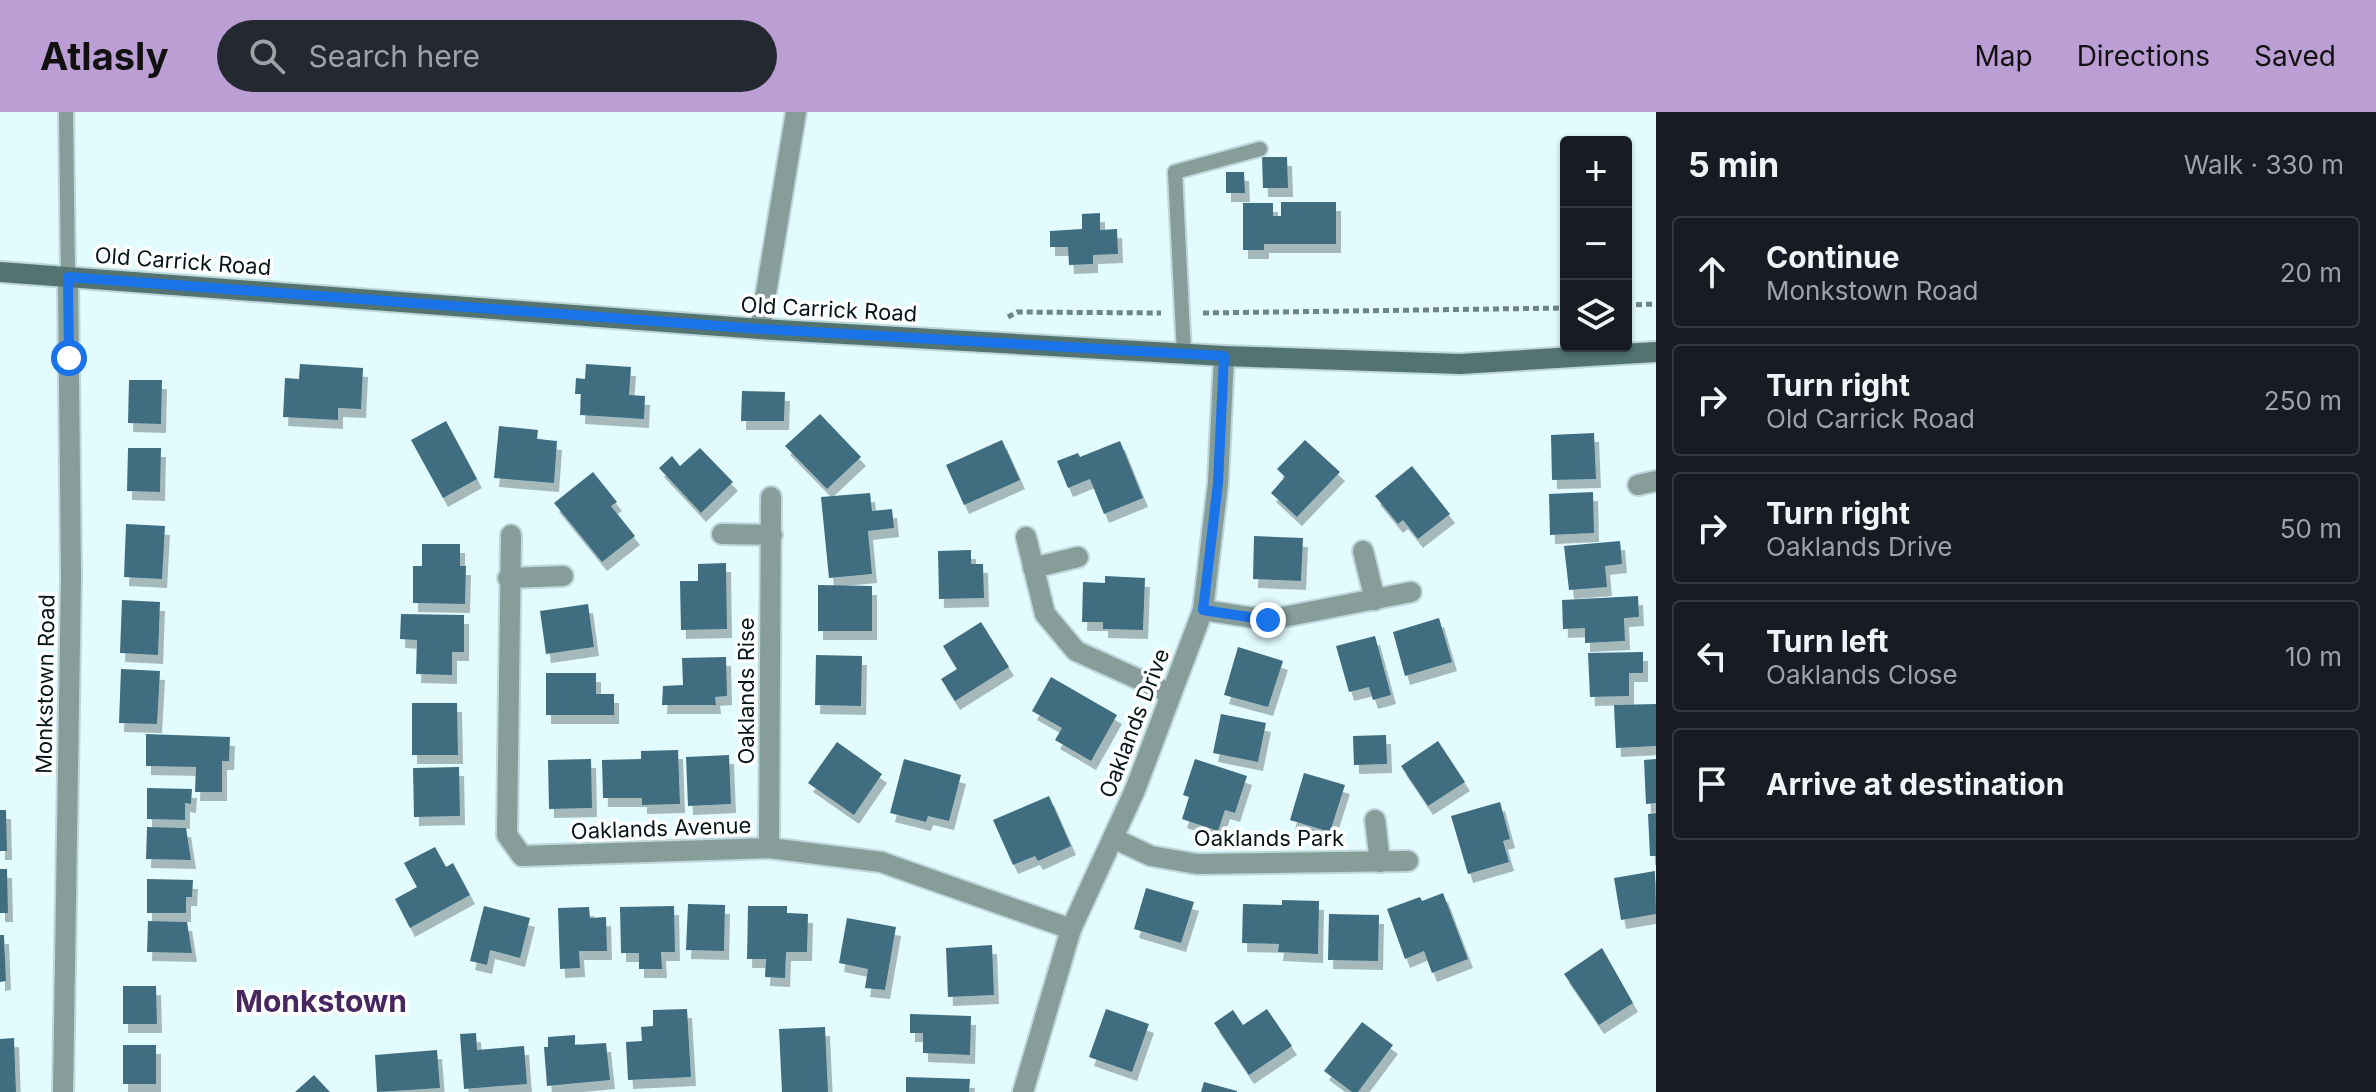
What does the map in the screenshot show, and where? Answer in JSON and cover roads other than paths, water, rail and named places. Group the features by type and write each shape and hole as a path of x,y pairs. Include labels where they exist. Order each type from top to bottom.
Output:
{"main road":[{"name":"Old Carrick Road","path":"0,272 760,329 1224,356 1460,364 1656,352"}],"street":[{"path":"760,329 796,112"},
{"name":"Monkstown Road","path":"63,1092 71,576 68,277"},
{"name":"Oaklands Drive","path":"1023,1092 1071,929 1115,839 1203,610 1218,483 1224,356"},
{"name":"Oaklands Rise","path":"769,848 771,497"},
{"path":"722,534 772,535"},
{"name":"Oaklands Avenue","path":"511,535 508,578 507,835 522,856 769,848 881,862 1071,929"},
{"path":"1026,537 1045,614 1076,651 1169,693"},
{"path":"1363,551 1375,600"},
{"path":"1033,568 1078,557"},
{"path":"508,578 563,576"},
{"path":"1203,610 1268,620 1411,592"},
{"name":"Oaklands Park","path":"1375,820 1380,862"},
{"name":"Oaklands Park","path":"1115,839 1151,856 1197,864 1408,861"}],"lane":[{"path":"66,112 68,277"},
{"path":"1184,354 1175,172 1260,149"}],"district":[{"name":"Monkstown","path":"321,1001"}]}
